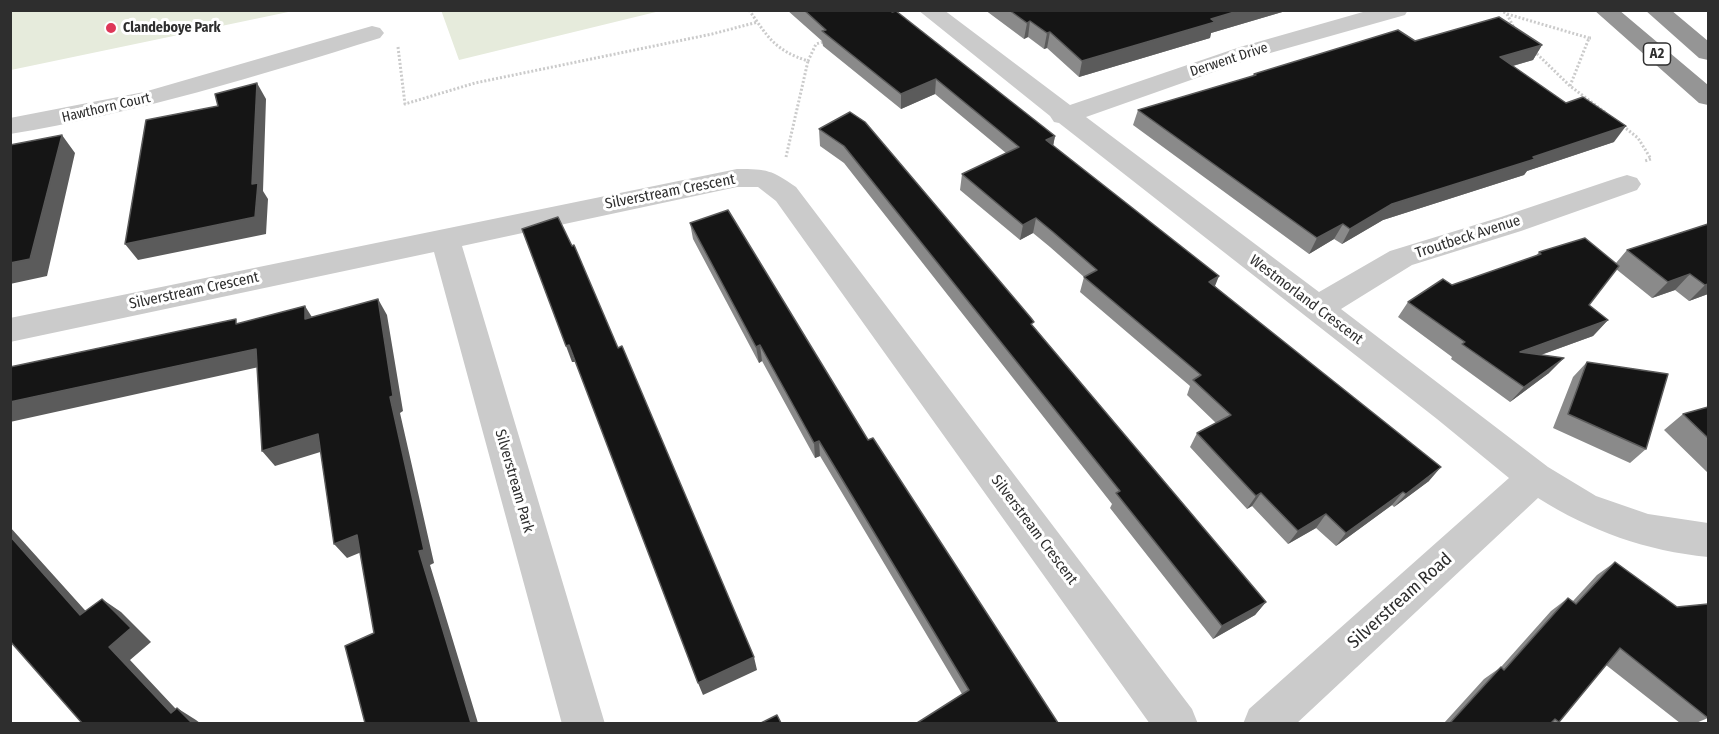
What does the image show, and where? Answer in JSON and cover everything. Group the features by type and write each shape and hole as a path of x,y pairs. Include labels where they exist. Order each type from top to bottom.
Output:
{"highway":[{"name":"A2","path":"1605,10 1708,98"},
{"name":"A2","path":"1656,10 1708,53"}],"street":[{"name":"Westmorland Crescent","path":"928,10 1535,478 1583,507 1648,531 1708,540"},
{"name":"Derwent Drive","path":"1064,116 1248,52 1397,10"},
{"name":"Hawthorn Court","path":"10,126 199,96 372,33"},
{"name":"Silverstream Crescent","path":"10,330 737,178 764,178 786,194 1178,723"},
{"name":"Troutbeck Avenue","path":"1317,308 1401,258 1627,184"},
{"name":"Silverstream Park","path":"445,238 584,723"},
{"name":"Silverstream Road","path":"1264,723 1535,478"}],"path":[{"path":"749,10 774,48 786,55 808,61"},
{"path":"1500,10 1589,38 1596,37"},
{"path":"1507,14 1521,37"},
{"path":"372,33 376,28 395,22 405,104 475,83 712,34 758,22"},
{"path":"1570,86 1589,38"},
{"path":"771,183 784,166 808,61 816,44 827,40"},
{"path":"1532,50 1570,86 1613,118"},
{"path":"1621,125 1638,138 1651,159 1627,169 1627,184"}],"shaded area":[{"name":"Clandeboye Park","path":"11,10 293,10 293,11 11,70"},
{"path":"441,10 660,10 660,11 459,60"}],"building":[{"path":"804,10 896,11 1055,136 1046,140 1219,276 1209,282 1441,467 1406,494 1403,492 1346,533 1326,514 1298,531 1261,493 1256,496 1197,433 1231,415 1193,380 1201,375 1084,277 1097,270 1053,232 1036,218 1023,225 962,174 1019,147 936,79 901,94 822,31 826,30"},
{"path":"1009,10 1241,10 1211,19 1215,22 1082,61 1050,32 1047,33 1030,21 1027,23"},
{"path":"1499,17 1542,45 1500,57 1566,103 1583,97 1626,126 1533,157 1535,159 1392,204 1350,229 1343,224 1317,238 1138,110 1398,30 1415,41"},
{"path":"257,83 252,184 258,183 255,217 125,244 146,120 218,106 215,94"},
{"path":"850,112 865,122 1031,318 1034,322 1031,324 1266,602 1222,626 1116,493 1120,491 844,146 819,129"},
{"path":"62,135 30,259 10,263 10,145"},
{"path":"728,210 868,440 873,438 1058,723 917,723 969,690 819,441 814,443 760,345 756,347 690,223"},
{"path":"558,217 572,246 574,245 618,348 622,346 754,657 698,683 569,345 566,346 522,229"},
{"path":"1708,224 1708,284 1705,285 1690,274 1668,282 1627,250"},
{"path":"1585,238 1619,266 1589,305 1608,320 1520,352 1564,358 1524,387 1462,344 1465,342 1408,302 1443,279 1452,285 1541,254 1539,252"},
{"path":"378,299 393,396 390,397 424,550 419,551 471,723 365,723 345,646 374,633 357,535 334,544 318,434 262,451 256,349 10,402 10,367 236,319 236,324 305,306 305,319"},
{"path":"1587,362 1668,374 1646,449 1568,414"},
{"path":"1708,407 1708,438 1683,414"},
{"path":"10,536 80,615 102,599 131,628 109,647 171,713 177,708 192,723 82,723 10,641"},
{"path":"1615,562 1677,607 1708,604 1708,718 1620,648 1559,722 1555,719 1551,723 1450,723 1501,667 1504,670 1568,598 1576,604"},
{"path":"777,715 781,723 761,723"}],"place":[{"name":"Clandeboye Park","path":"111,28"}]}
